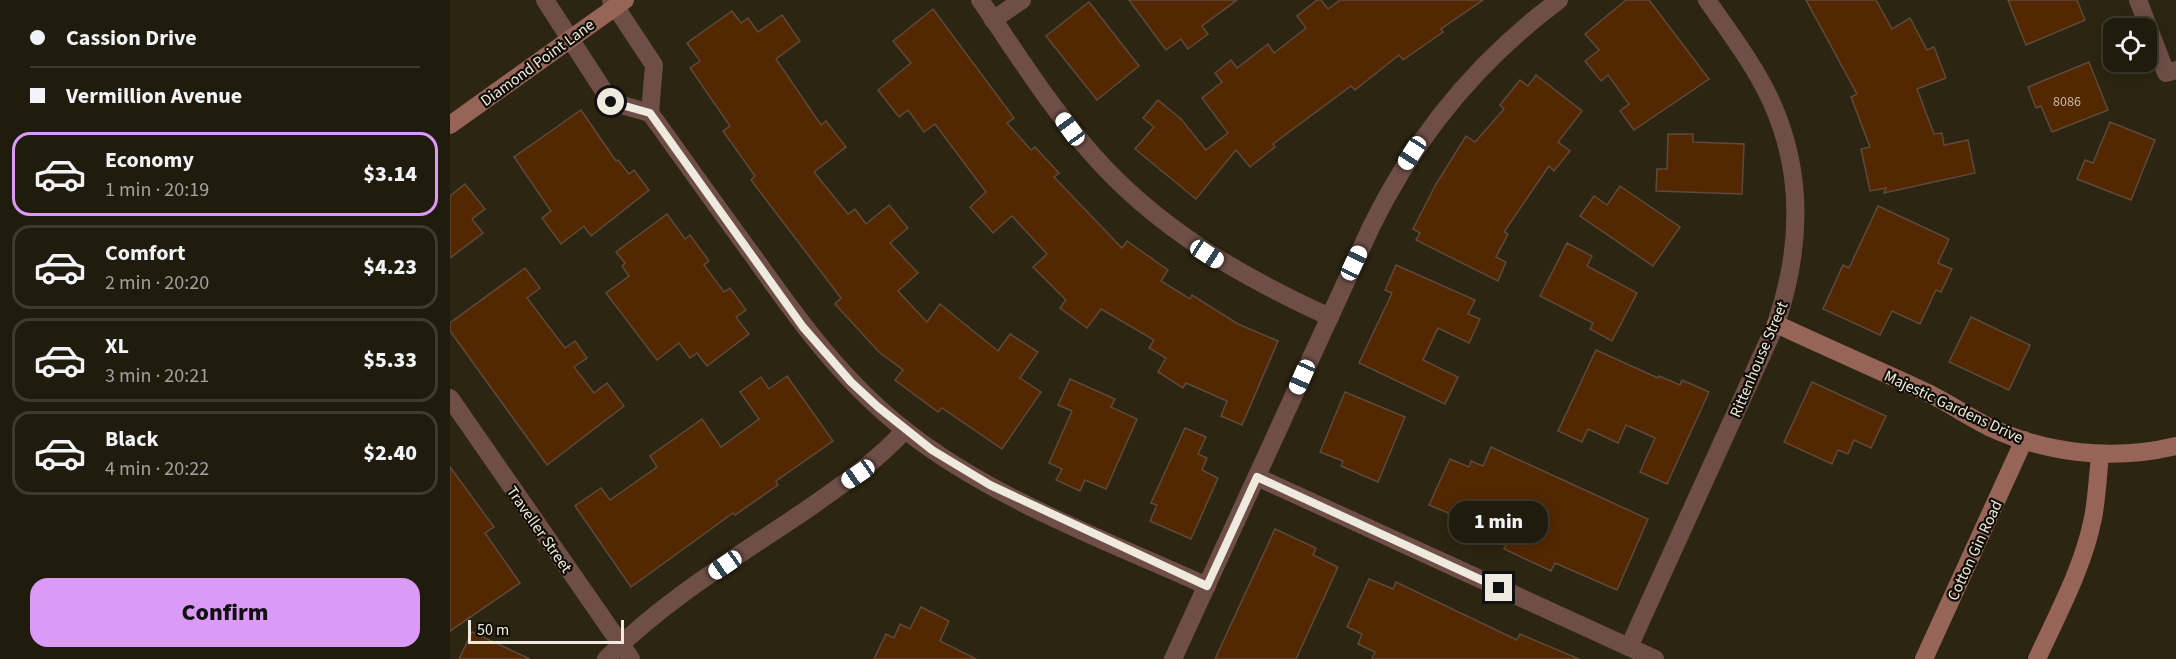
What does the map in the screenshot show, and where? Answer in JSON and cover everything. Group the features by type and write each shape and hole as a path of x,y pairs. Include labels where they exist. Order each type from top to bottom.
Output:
{"street":[{"path":"545,0 611,102 650,113 803,327 851,382 905,430 990,485 1207,586"},
{"path":"980,0 1070,129 1140,202 1221,263 1330,317"},
{"path":"993,20 1022,0"},
{"path":"1173,659 1386,196 1421,139 1486,62 1559,0"},
{"name":"Rittenhouse Street","path":"1629,647 1776,324 1791,275 1796,225 1793,174 1788,149 1771,101 1759,78 1707,0"},
{"path":"2138,0 2171,71"},
{"path":"617,2 654,65 650,113"},
{"name":"Diamond Point Lane","path":"450,125 617,2"},
{"name":"Majestic Gardens Drive","path":"1776,324 1932,395 1990,427 2024,440 2054,448 2100,454 2146,452 2176,446"},
{"name":"Traveller Street","path":"450,398 626,652"},
{"path":"606,659 626,652 668,605 858,474 905,430"},
{"name":"Cotton Gin Road","path":"1924,659 2024,440"},
{"path":"2037,659 2084,551 2093,518 2100,454"},
{"path":"1257,477 1654,659"}],"building":[{"path":"1129,0 1237,0 1202,26 1208,34 1188,49 1181,39 1166,50"},
{"path":"1317,0 1321,0 1328,9 1340,0 1483,0 1441,29 1443,32 1403,60 1399,55 1355,90 1351,86 1273,144 1275,147 1250,167 1236,150 1196,199 1135,149 1154,127 1143,118 1158,100 1181,119 1206,150 1228,133 1202,98 1222,82 1215,73 1231,60 1237,68 1268,44 1274,53 1306,28 1297,16"},
{"path":"1626,0 1649,0 1709,79 1634,130 1620,111 1629,104 1608,75 1601,81 1585,61 1599,50 1585,34"},
{"path":"1806,0 1876,0 1892,29 1910,18 1927,50 1934,47 1946,78 1917,89 1934,134 1942,133 1944,145 1968,140 1975,173 1884,193 1886,188 1870,191 1861,149 1870,147 1851,97 1857,94"},
{"path":"2008,0 2077,0 2085,20 2026,45"},
{"path":"1089,2 1139,66 1097,100 1046,36"},
{"path":"933,9 1014,118 1007,123 1031,150 1035,147 1059,173 1054,177 1122,248 1127,241 1168,270 1161,281 1190,299 1192,295 1238,324 1278,341 1242,425 1221,416 1227,401 1186,383 1183,388 1158,372 1166,358 1149,348 1154,340 1101,309 1087,328 1060,308 1066,300 1033,267 1047,254 1012,216 993,233 970,207 986,192 935,124 924,132 908,110 899,117 878,90 911,63 893,41"},
{"path":"732,11 741,23 748,18 758,32 782,15 800,41 776,59 821,125 826,121 846,147 814,172 848,214 855,209 866,224 889,205 908,228 890,243 918,273 898,291 927,322 940,304 998,351 1010,334 1038,352 1020,378 1041,392 1002,449 942,408 938,412 895,380 903,370 879,352 835,304 841,298 751,180 755,176 723,131 730,126 690,68 700,61 687,43"},
{"path":"2089,62 2108,110 2052,132 2041,106 2036,108 2028,87"},
{"path":"1536,75 1582,111 1558,142 1570,151 1554,171 1549,166 1504,232 1508,234 1496,257 1506,262 1498,281 1416,240 1420,233 1413,229 1436,184 1466,136 1475,142 1504,109 1500,105 1520,80 1528,86"},
{"path":"581,110 616,161 618,160 629,174 634,170 649,190 591,236 584,226 561,244 542,218 551,211 514,157"},
{"path":"2110,122 2155,140 2131,200 2077,179 2085,160 2093,163"},
{"path":"1668,134 1693,134 1693,142 1744,144 1742,194 1656,191 1657,169 1667,169"},
{"path":"465,184 485,209 472,219 483,233 450,258 450,196"},
{"path":"1620,186 1680,227 1653,266 1580,216 1594,196 1607,205"},
{"path":"1878,206 1949,239 1938,263 1952,269 1941,292 1936,290 1920,324 1892,311 1880,335 1823,309 1843,265 1849,268"},
{"path":"667,214 685,239 690,235 709,261 704,265 724,292 730,288 746,310 736,317 749,334 707,366 697,353 690,358 679,343 657,360 606,293 629,276 622,266 625,263 616,252"},
{"path":"1567,243 1592,256 1587,266 1637,293 1612,341 1590,329 1593,323 1540,296"},
{"path":"1396,265 1475,300 1468,314 1480,319 1469,343 1438,328 1423,360 1458,377 1445,404 1359,363 1392,293 1385,290"},
{"path":"525,268 540,288 527,298 565,348 575,341 587,358 574,367 594,393 607,383 624,406 547,465 450,331 450,323"},
{"path":"1971,317 2030,345 2009,390 1949,362"},
{"path":"1596,350 1658,378 1659,376 1680,385 1682,380 1709,392 1667,484 1640,472 1655,438 1626,425 1618,443 1588,429 1582,442 1558,431"},
{"path":"787,376 833,441 776,481 778,485 735,515 733,513 631,587 575,506 601,488 610,500 657,467 650,456 702,419 721,447 759,419 740,392 761,377 769,389"},
{"path":"1070,379 1115,399 1111,407 1137,419 1106,489 1085,480 1080,491 1056,480 1062,469 1049,463 1072,411 1058,405"},
{"path":"1812,382 1886,416 1871,448 1854,440 1848,454 1838,450 1832,464 1784,442"},
{"path":"1345,392 1405,417 1378,482 1341,466 1343,461 1320,452"},
{"path":"1185,428 1206,437 1198,454 1207,458 1202,470 1218,478 1191,539 1150,521 1157,505 1151,503"},
{"path":"1491,447 1648,519 1617,590 1555,563 1551,571 1504,549 1507,543 1450,518 1451,514 1429,505 1450,459 1469,467 1471,461 1483,466"},
{"path":"450,467 494,527 485,533 520,583 450,631"},
{"path":"1275,529 1316,548 1313,555 1338,567 1296,659 1215,659"},
{"path":"1369,579 1393,589 1396,582 1517,640 1520,634 1579,659 1372,659 1375,652 1358,644 1362,634 1347,627"},
{"path":"921,607 949,621 940,641 976,659 874,659 886,634 894,638 900,624 910,629"},
{"path":"472,632 530,659 459,659"}],"route":[{"path":"611,102 650,113 803,327 826,355 851,382 905,430 960,469 1020,500 1207,586 1257,477 1499,588"}]}
